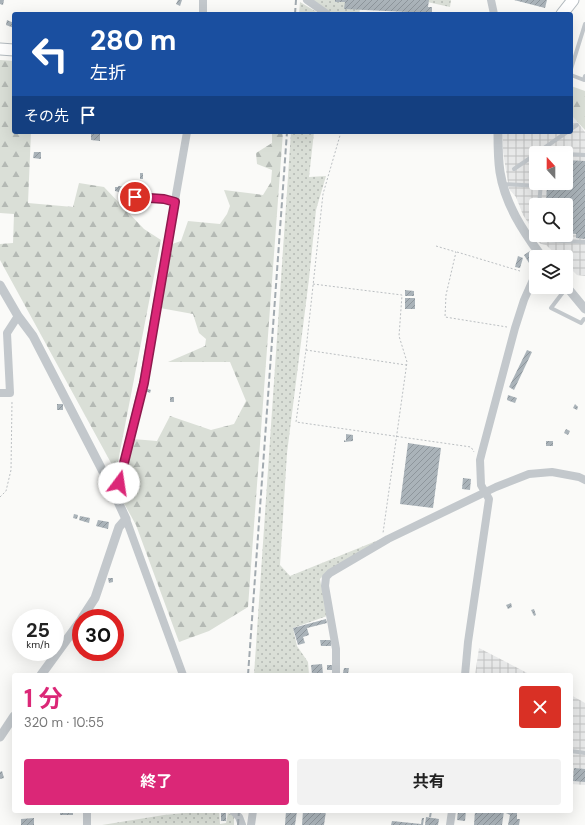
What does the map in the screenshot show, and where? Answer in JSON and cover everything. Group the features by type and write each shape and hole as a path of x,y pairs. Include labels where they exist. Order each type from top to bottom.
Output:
{"main road":[{"path":"564,12 574,0"},
{"path":"0,49 12,50"}],"street":[{"path":"203,0 203,12"},
{"path":"307,0 324,12"},
{"path":"491,0 494,12"},
{"path":"114,493 119,483 144,383 187,134"},
{"path":"498,134 498,159 502,184 508,202 528,238 537,250"},
{"path":"0,285 18,316 33,336 114,493 126,519 182,673"},
{"path":"465,673 489,499 481,485 480,460 515,328 529,289"},
{"path":"573,294 585,309"},
{"path":"0,393 10,393 7,333 18,316"},
{"path":"336,673 336,649 325,586 326,577 330,573 388,539 496,486 529,474 552,472 579,477 585,480"},
{"path":"88,609 94,598 119,527 126,519"},
{"path":"42,673 72,633"},
{"path":"0,737 12,719"},
{"path":"87,813 87,825"},
{"path":"235,813 239,817 242,825"},
{"path":"252,813 252,825"},
{"path":"450,825 452,813"}],"lane":[{"path":"573,63 585,24"},
{"path":"573,76 584,80 585,76"},
{"path":"573,128 577,125"},
{"path":"549,146 564,134"},
{"path":"573,154 585,155"},
{"path":"514,169 529,159"},
{"path":"502,184 529,185"},
{"path":"135,197 164,199 175,202"},
{"path":"573,241 585,242"},
{"path":"561,294 552,308 581,323 584,319"},
{"path":"573,751 585,753"}],"path":[{"path":"340,134 323,194 306,350 296,422 471,446 480,460"},
{"path":"436,246 520,271"},
{"path":"456,252 446,295 446,317 515,328"},
{"path":"313,284 402,295 400,336 407,365 382,532 388,539"},
{"path":"306,350 407,365"},
{"path":"0,497 6,491 11,470 12,401 10,393"}],"shaded area":[{"path":"573,117 585,132 585,276 577,275 573,271 573,250 551,250 546,245 538,242 573,242 573,198 529,198 529,224 523,215 516,197 509,189 503,152 503,134 573,134"},
{"path":"479,648 527,673 475,673"},
{"path":"573,696 585,703 585,785 573,784"}],"green space":[{"path":"312,0 362,0 359,12 329,12"},
{"path":"418,0 451,0 450,7"},
{"path":"300,2 317,12 299,12"},
{"path":"0,60 12,61 12,134 31,134 28,203 73,207 79,183 104,187 144,229 161,240 116,472 0,260 0,244 13,243 14,214 0,213"},
{"path":"573,87 585,91 585,130 573,117"},
{"path":"272,134 283,134 248,607 209,631 179,642 136,525 120,496 133,439 157,441 170,416 211,430 234,424 246,401 230,362 168,362 205,346 206,339 199,333 193,314 160,308 172,244 181,241 188,221 220,224 227,214 230,206 224,190 263,195 271,182 272,170 257,164 256,153 272,143"},
{"path":"291,134 314,134 309,177 326,176 316,210 309,279 287,453 280,565 290,576 381,539 325,573 320,579 327,616 293,628 297,646 308,662 309,673 254,673"},
{"path":"185,813 219,813 220,824 226,823 228,813 234,816 234,825 102,825"}],"building":[{"path":"0,0 4,0 3,5 0,4"},
{"path":"178,0 182,0 180,6 176,4"},
{"path":"335,0 429,0 428,7 432,7 432,12 344,9 345,2 335,2"},
{"path":"514,0 547,0 545,8"},
{"path":"7,20 12,22 12,27 6,25"},
{"path":"91,134 100,134 100,141 91,140"},
{"path":"34,152 41,152 41,159 33,158"},
{"path":"573,160 585,161 585,239 576,238 576,234 573,234 573,198 546,198 547,190 573,190"},
{"path":"140,173 143,173 143,179 140,179"},
{"path":"142,186 143,193 140,193 140,187"},
{"path":"115,187 129,187 129,194 115,191"},
{"path":"130,203 137,203 137,210 130,210"},
{"path":"529,252 529,263 524,255"},
{"path":"518,256 523,258 520,268 515,267"},
{"path":"405,290 414,291 414,296 405,296"},
{"path":"405,298 415,298 415,309 405,309"},
{"path":"527,350 532,352 514,390 509,387"},
{"path":"145,388 151,390 150,393 145,391"},
{"path":"508,395 517,398 515,403 507,400"},
{"path":"170,397 174,397 174,402 170,402"},
{"path":"57,404 63,404 63,410 57,410"},
{"path":"575,404 578,407 577,410 573,408"},
{"path":"566,429 570,431 568,435 564,433"},
{"path":"346,434 353,435 353,441 344,442 344,440 346,441"},
{"path":"546,441 553,441 553,446 546,446"},
{"path":"408,443 441,448 433,508 400,504"},
{"path":"463,478 471,479 470,490 462,489"},
{"path":"74,514 78,515 77,519 73,518"},
{"path":"80,516 90,518 89,523 79,520"},
{"path":"98,520 109,522 108,529 96,526"},
{"path":"108,578 113,578 113,582 109,583"},
{"path":"511,603 512,607 508,609 506,605"},
{"path":"534,609 536,615 534,616 531,610"},
{"path":"326,619 327,623 307,628 309,635 303,637 305,643 298,645 293,628"},
{"path":"320,640 331,640 331,646 321,646"},
{"path":"322,664 323,673 312,673 311,665"},
{"path":"327,665 333,665 333,670 327,670"},
{"path":"344,668 349,668 348,673 343,673"},
{"path":"574,768 585,769 585,782 573,781"},
{"path":"2,771 4,778 0,779 0,772"},
{"path":"60,813 73,813 73,815 60,815"},
{"path":"221,813 226,813 226,821 221,821"},
{"path":"286,813 297,813 295,825 285,825"},
{"path":"303,813 326,813 324,825 302,825"},
{"path":"458,813 466,813 465,821 457,820"},
{"path":"475,813 504,813 502,825 474,825"},
{"path":"506,813 517,813 517,819 520,819 519,825 508,825 510,815"},
{"path":"426,817 439,819 438,825 425,825"},
{"path":"34,818 34,825 21,825 21,819"},
{"path":"422,818 424,818 423,825 391,825 392,821 421,824"}],"railway":[{"path":"295,12 296,0"},
{"path":"248,673 287,134"},
{"path":"238,825 239,813"}],"route":[{"path":"119,483 144,383 175,202 164,199 135,197"}]}
